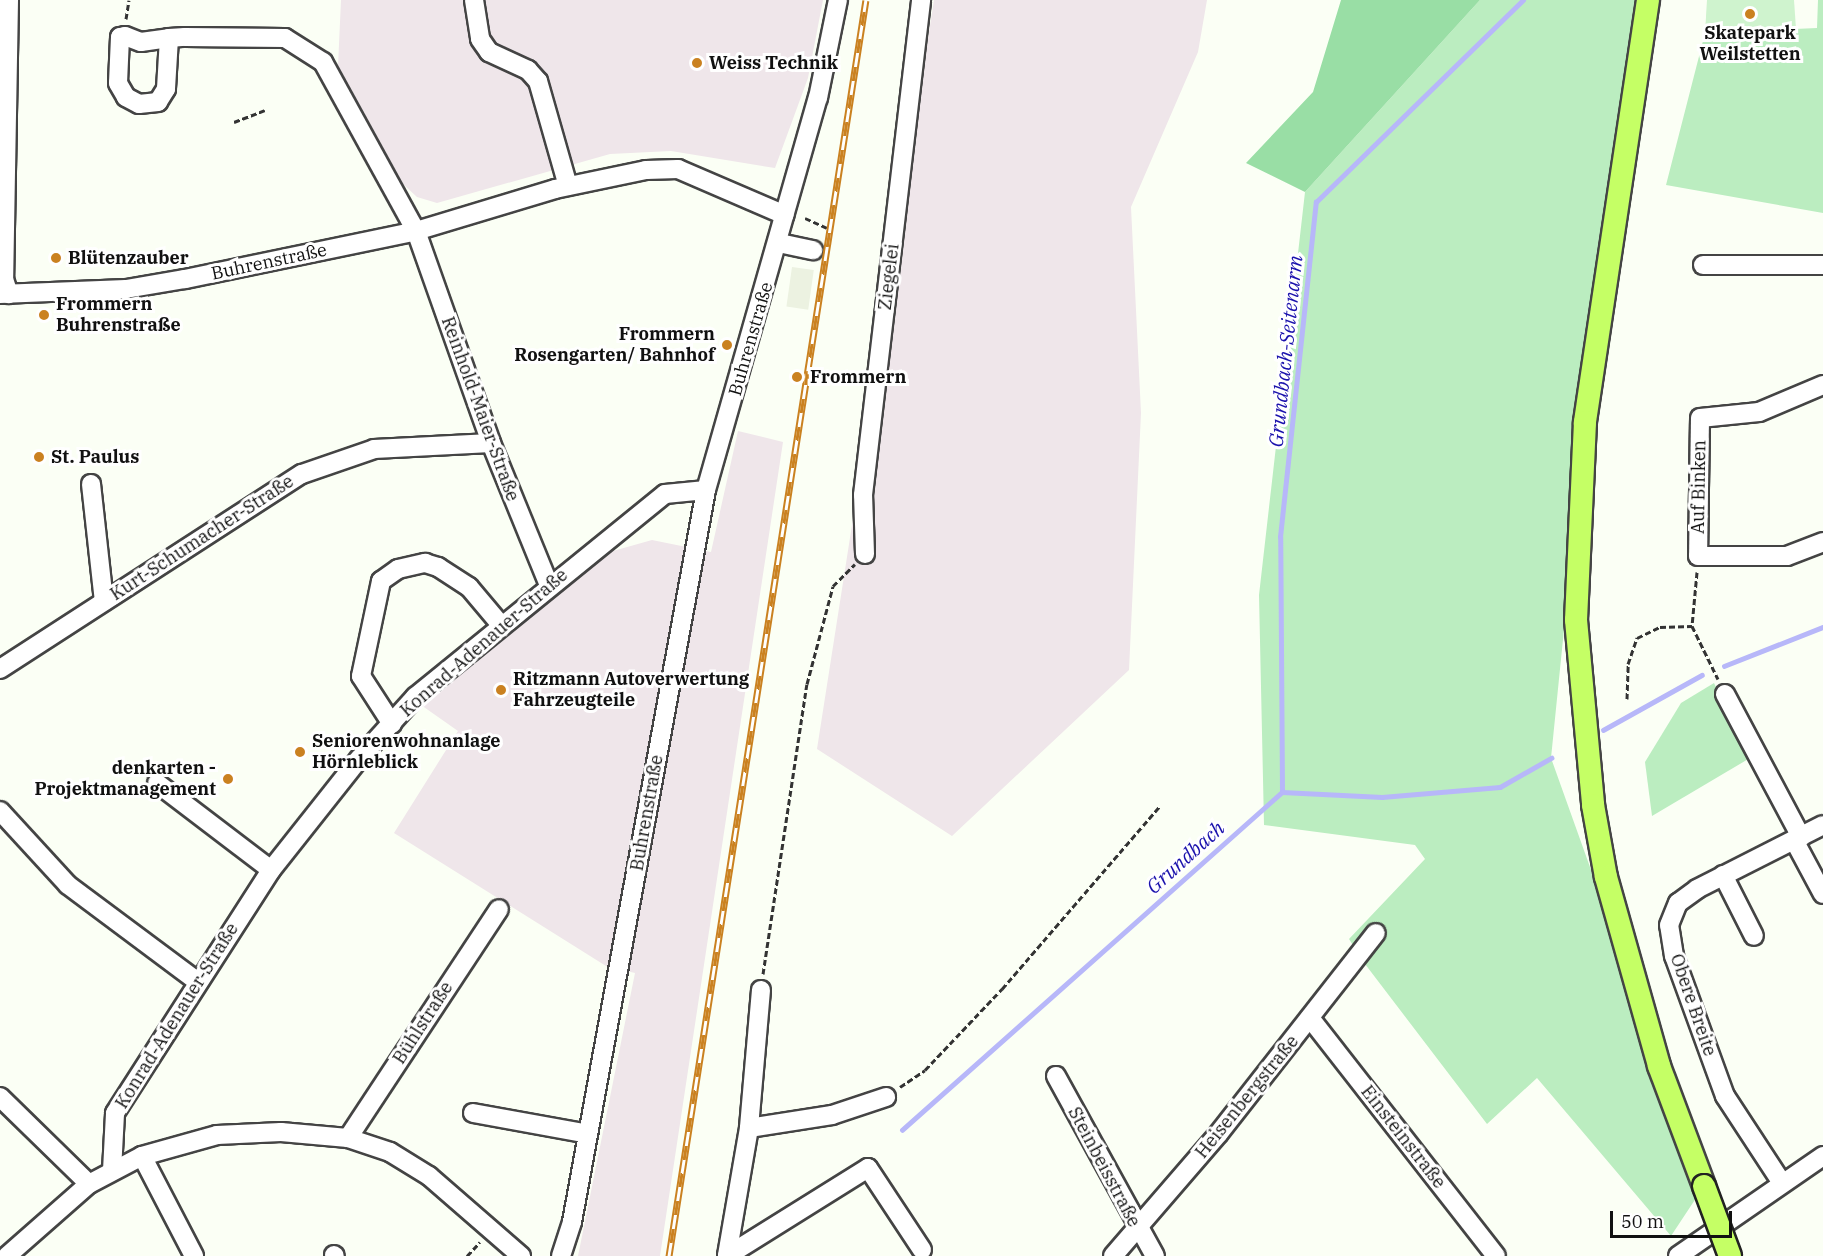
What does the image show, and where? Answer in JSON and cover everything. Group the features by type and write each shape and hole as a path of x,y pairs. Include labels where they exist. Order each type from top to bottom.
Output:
{"main road":[{"path":"1648,0 1585,422 1576,620 1593,805 1606,877 1659,1066 1730,1256"}],"street":[{"path":"474,0 480,39 489,52 528,70 538,81 568,186"},
{"path":"786,215 838,0"},
{"name":"Ziegelei","path":"865,554 863,495 921,0"},
{"path":"3,286 6,3"},
{"name":"Reinhold-Maier-Straße","path":"170,38 285,38 323,62 416,231 491,443 549,585"},
{"name":"Buhrenstraße","path":"3,286 126,289 416,231 568,186 678,169 786,215 706,490 588,1134 561,1256"},
{"path":"778,243 813,250"},
{"path":"1703,265 1823,265"},
{"name":"Auf Binken","path":"1823,385 1758,412 1700,418 1698,556 1787,556 1823,542"},
{"name":"Kurt-Schumacher-Straße","path":"0,669 302,474 374,449 491,443"},
{"path":"91,484 104,601"},
{"name":"Konrad-Adenauer-Straße","path":"112,1171 115,1113 271,870 392,724 501,625 665,494 706,490"},
{"path":"392,724 361,676 381,581 398,569 425,563 438,567 469,587 501,625"},
{"path":"1725,694 1823,894"},
{"path":"157,783 271,870"},
{"path":"0,811 68,885 198,982"},
{"name":"Obere Breite","path":"1782,1183 1725,1096 1674,956 1669,925 1678,903 1723,875 1823,825"},
{"path":"1723,875 1754,936"},
{"name":"Bühlstraße","path":"348,1138 499,909"},
{"name":"Heisenbergstraße","path":"1113,1256 1138,1232 1376,933"},
{"path":"727,1256 749,1128 761,990"},
{"name":"Einsteinstraße","path":"1310,1018 1496,1256"},
{"name":"Steinbeisstraße","path":"1056,1076 1138,1232 1155,1256"},
{"path":"749,1128 832,1115 886,1097"},
{"path":"0,1098 89,1184"},
{"path":"473,1113 588,1134"},
{"path":"7,1256 89,1184 142,1156 217,1135 281,1132 348,1138 390,1152 429,1176 521,1256"},
{"path":"142,1156 194,1256"},
{"path":"1678,1256 1823,1156"},
{"path":"727,1256 868,1168 922,1250"}],"path":[{"path":"234,122 265,110"},
{"path":"805,218 826,228"},
{"path":"761,990 807,684 833,586 865,554"},
{"path":"1698,556 1692,626 1725,694"},
{"path":"1627,699 1628,664 1637,638 1660,627 1692,626"},
{"path":"886,1097 925,1070 979,1013 1160,806"}],"shaded area":[{"path":"341,0 823,0 808,78 775,168 671,151 610,154 437,203 417,197 403,184 338,66"},
{"path":"934,0 1207,0 1198,52 1131,207 1141,413 1129,670 952,836 817,749"},
{"path":"792,267 814,270 808,310 786,307"},
{"path":"738,431 783,442 660,1256 578,1256 635,973 606,966 394,833 458,731 421,705 613,551 652,540 711,552"}],"green space":[{"path":"1341,0 1480,0 1305,192 1246,163 1313,92"},
{"path":"1480,0 1648,0 1585,422 1551,758 1704,1186 1671,1236 1537,1078 1487,1124 1365,964 1349,939 1425,859 1415,845 1264,825 1259,595 1305,192"},
{"name":"Skatepark Weilstetten","path":"1707,0 1794,0 1796,29 1705,33"},
{"path":"1818,0 1823,0 1823,213 1666,185 1705,33 1817,28"},
{"path":"1714,683 1750,758 1652,816 1645,762 1681,703"}],"waterway":[{"name":"Grundbach-Seitenarm","path":"1282,792 1280,537 1316,202 1523,0"},
{"path":"1724,666 1823,627"},
{"path":"1603,730 1702,675"},
{"name":"Grundbach","path":"902,1130 1282,792 1382,797 1500,787 1551,758"}],"railway":[{"path":"669,1256 866,0"}],"place":[{"name":"Skatepark Weilstetten","path":"1750,14"},
{"name":"Weiss Technik","path":"697,63"},
{"name":"Blütenzauber","path":"56,258"},
{"name":"Frommern Buhrenstraße","path":"44,315"},
{"name":"Frommern Rosengarten/ Bahnhof","path":"727,345"},
{"name":"Frommern","path":"797,377"},
{"name":"St. Paulus","path":"39,457"},
{"name":"Ritzmann Autoverwertung Fahrzeugteile","path":"501,690"},
{"name":"Seniorenwohnanlage Hörnleblick","path":"300,752"},
{"name":"denkarten - Projektmanagement","path":"228,779"}]}
